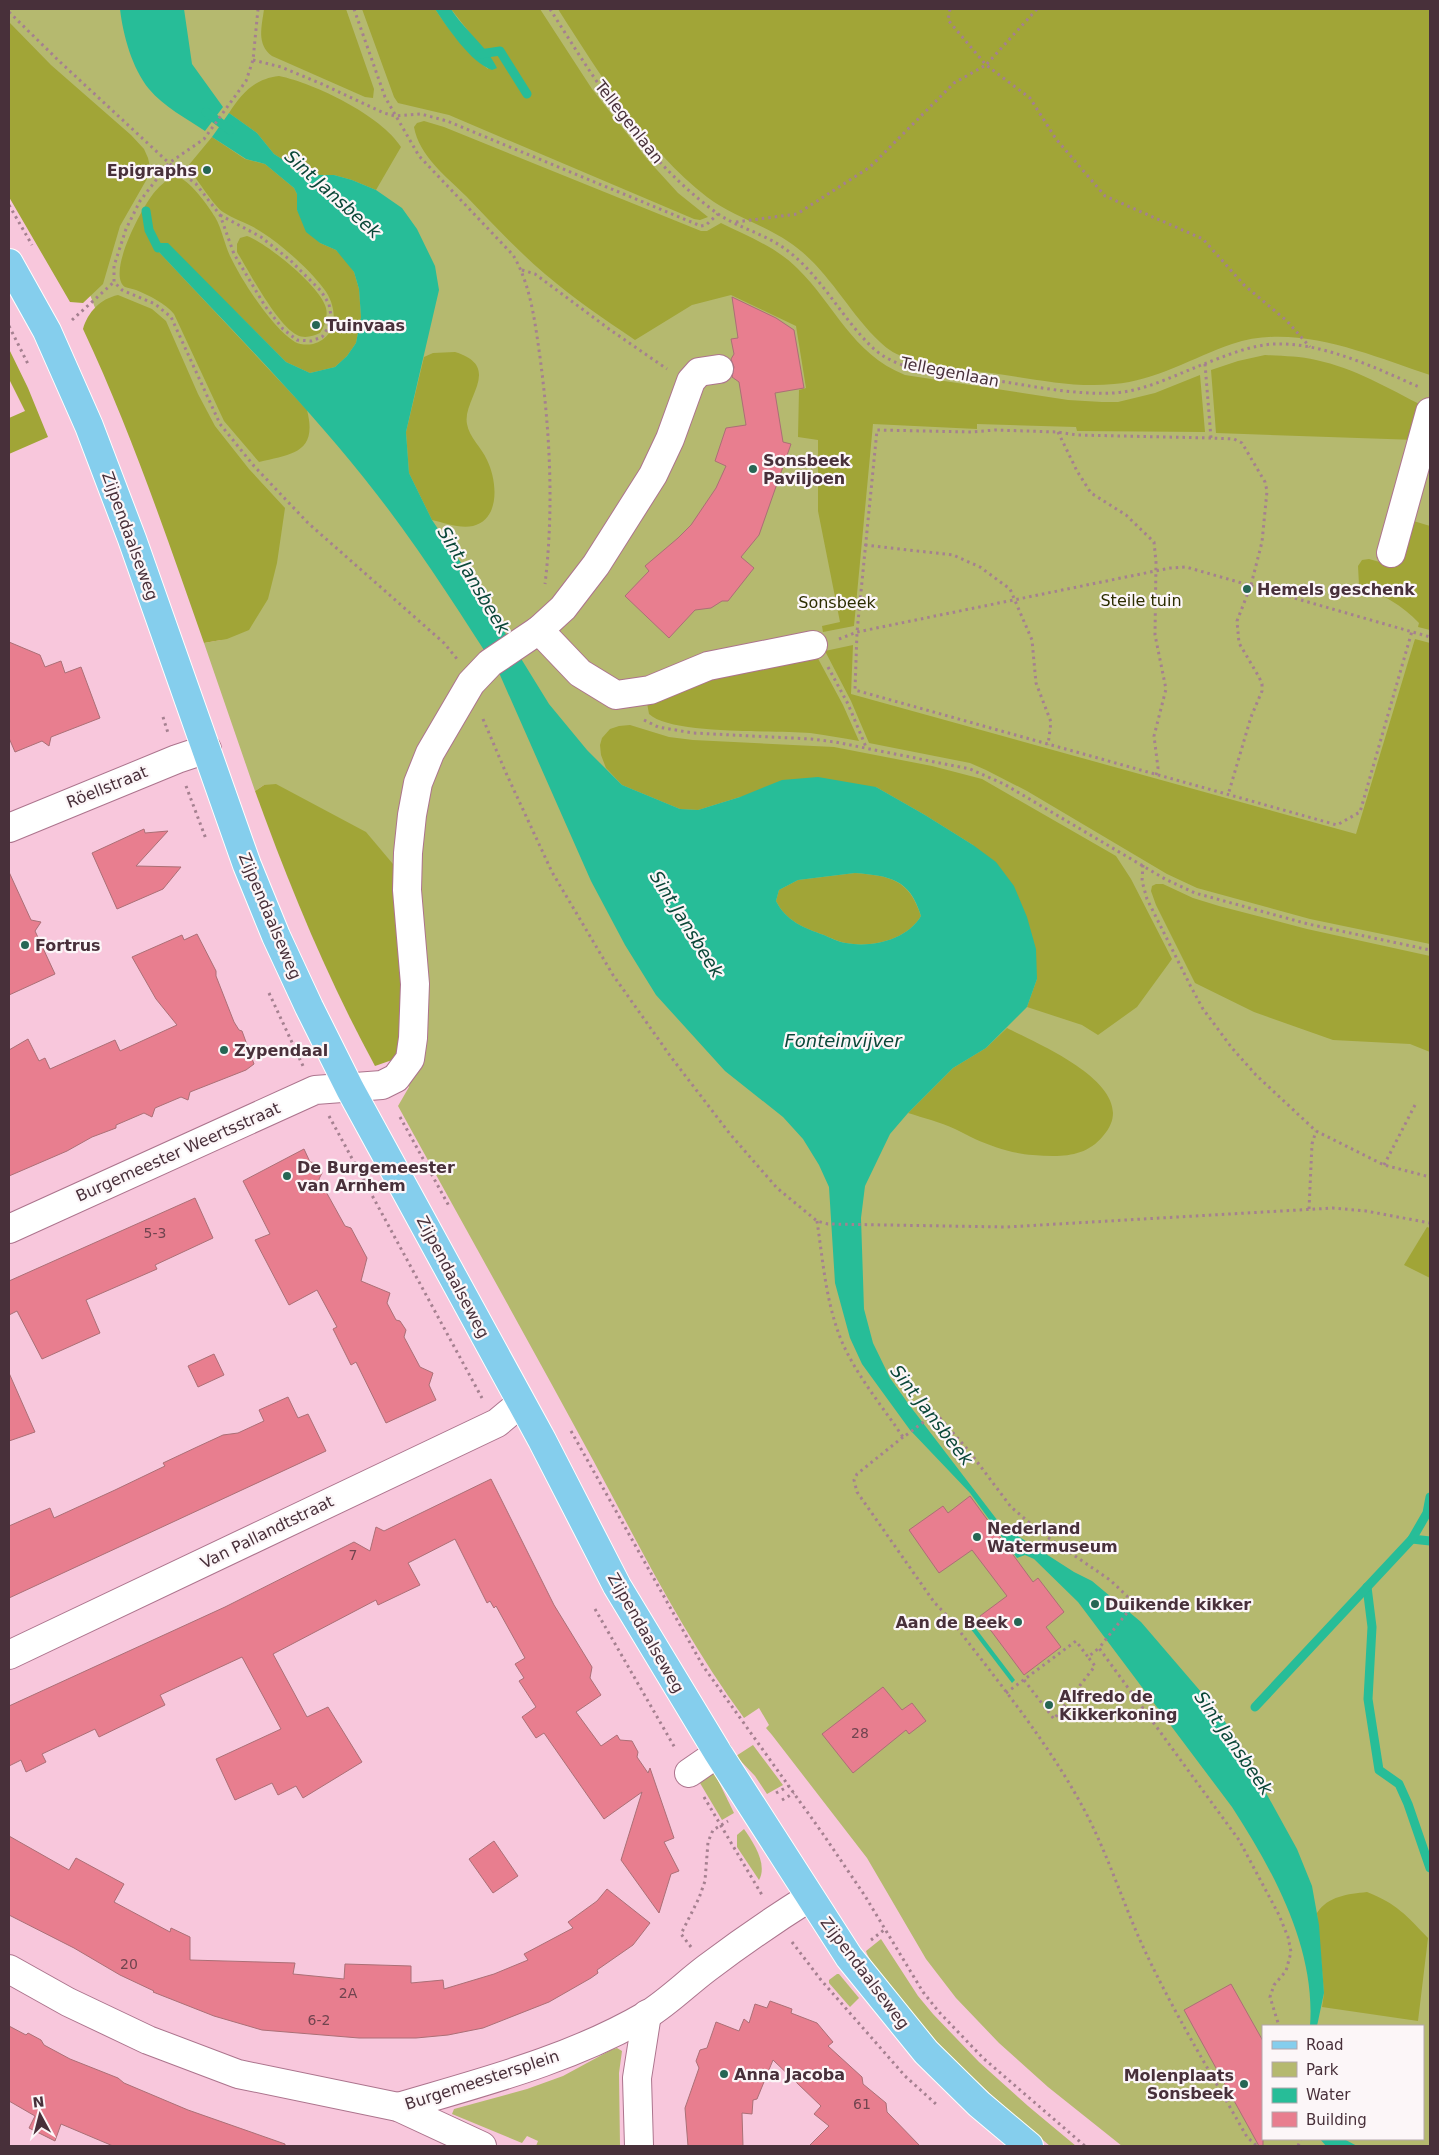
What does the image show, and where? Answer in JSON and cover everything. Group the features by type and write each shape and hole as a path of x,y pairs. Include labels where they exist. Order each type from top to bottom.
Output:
{"main road":[{"name":"Zijpendaalseweg","path":"9,263 47,331 89,426 207,749 247,865 276,936 350,1089 542,1440 618,1586 718,1753 849,1957 926,2052 979,2104 1029,2146"}],"street":[{"path":"382,1085 396,1078 410,1059 413,1038 415,984 408,890 408,853 418,784 430,753 471,683 490,663 539,630 574,594 625,520 653,475 670,439 691,381 699,372 719,370"},
{"path":"1391,553 1426,400"},
{"path":"539,630 580,673 616,695 650,690 708,666 819,653"},
{"name":"Röellstraat","path":"9,828 177,759 207,749"},
{"name":"Burgemeester Weertsstraat","path":"9,1228 314,1090 350,1089 382,1085"},
{"name":"Van Pallandtstraat","path":"9,1656 497,1423 521,1403"},
{"path":"689,1773 718,1753"},
{"name":"Burgemeestersplein","path":"398,2107 514,2073 591,2042 648,2014 708,1968 810,1897"},
{"path":"9,1969 68,2002 148,2040 238,2074 398,2107"},
{"path":"639,2146 637,2078 648,2014"},
{"name":"Burgemeestersplein","path":"398,2107 482,2146"}],"path":[{"path":"258,9 253,60 246,80 204,140 169,162 140,201 126,229 114,266 114,282 122,290 166,311 175,324 220,424 254,466 308,523 444,643 460,662 471,683 487,730 552,872 613,975 671,1057 730,1134 777,1188 818,1221 828,1224 863,1223 1006,1227 1309,1209 1366,1210 1430,1223"},
{"path":"354,9 385,97 419,156 513,256 522,270 539,351 550,462 548,549 539,630"},
{"name":"Tellegenlaan","path":"550,9 599,86 653,155 684,187 718,214 766,237 803,263 862,336 876,350 891,360 908,367 1060,390 1101,393 1132,390 1236,352 1273,344 1310,348 1360,361 1426,400"},
{"path":"950,9 948,20 986,66 1030,98 1056,139 1105,196 1203,239 1244,285 1286,321 1310,348"},
{"path":"736,222 796,214 870,167 954,83 986,66 1037,9"},
{"path":"9,12 59,61 169,162 196,184 220,215 234,254 265,306 283,329 298,340 311,341 322,337 328,328 331,316 329,304 321,291 290,260 262,237 220,215"},
{"path":"253,60 280,67 384,113 395,116 420,114 446,121 701,226 706,225 718,214"},
{"path":"522,270 535,274 671,372 676,378 683,400"},
{"path":"73,320 114,282"},
{"path":"1204,364 1211,438"},
{"path":"1228,795 1251,717 1262,691 1262,684 1244,655 1237,635 1237,621 1251,585 1262,542 1268,491 1266,482 1242,443 1234,439 1057,432 876,430 858,625 855,690 1048,745 1228,795 1337,825 1360,812 1412,631"},
{"path":"1057,432 1077,471 1091,493 1126,516 1154,542 1156,570 1155,635 1166,689 1154,736 1158,768 1156,775"},
{"path":"865,545 953,555 965,559 1010,589 1032,640 1036,683 1051,722 1048,745"},
{"path":"862,631 1156,570 1186,567 1430,636"},
{"path":"819,653 848,704 866,748"},
{"path":"616,695 639,718 658,727 670,730 811,739 933,760 977,772 1004,784 1165,879 1195,893 1308,924 1430,950"},
{"path":"1143,865 1142,881 1147,899 1204,1009 1232,1048 1256,1075 1316,1131 1384,1165 1430,1177"},
{"name":"Zijpendaalseweg","path":"382,1085 449,1207"},
{"path":"1384,1165 1415,1105"},
{"path":"1309,1209 1312,1144 1316,1131"},
{"path":"818,1221 826,1285 842,1342 855,1367 902,1437"},
{"path":"1088,1657 1105,1642 1130,1609 1127,1596 1110,1580 1043,1534 1011,1507 969,1450 945,1423 936,1416 929,1418 912,1432 902,1437 858,1474 854,1486 891,1542 934,1602 951,1620 1006,1693 1058,1766 1081,1803 1109,1862 1145,1950 1174,2007 1247,2137 1256,2146"},
{"name":"Zijpendaalseweg","path":"568,1424 703,1666 865,1896 923,1992 938,2012 983,2058 1085,2146"},
{"path":"1006,1693 1076,1641 1095,1666 1054,1719 1024,1680"},
{"path":"1099,1648 1239,1840 1279,1915 1288,1937 1291,1952 1286,1972 1274,1985 1270,1997 1279,2025"},
{"path":"708,1968 681,1934 699,1898 705,1881 708,1842 713,1830 720,1825"}],"green space":[{"name":"Sonsbeek","path":"9,9 1430,9 1430,2146 1122,2146 1048,2087 999,2043 956,1998 926,1959 867,1858 766,1728 769,1725 759,1708 744,1718 722,1688 664,1592 398,1106 409,1087 326,943 264,785 255,791 204,643 221,640 45,176 9,123"},
{"path":"264,9 346,9 374,89 373,98 365,97 272,56 267,51 262,40 261,28"},
{"path":"362,9 435,9 466,49 488,69 473,37 451,9 540,9 592,89 647,159 678,193 708,217 700,220 694,219 449,115 398,103 394,97"},
{"path":"558,9 1430,9 1430,375 1332,344 1282,337 1257,338 1232,344 1144,378 1129,382 1100,385 1059,383 956,368 931,364 900,355 886,347 868,330 826,277 803,252 769,230 717,204 685,178 664,157 644,134 607,84"},
{"path":"9,22 51,65 131,135 144,149 148,158 150,167 148,177 120,226 103,284 83,303 70,302 9,197"},
{"path":"279,76 310,86 346,102 392,135 401,147 376,190 334,175 307,175 274,154 257,133 229,113 250,88 262,80"},
{"path":"424,121 444,127 701,231 707,231 721,223 761,242 797,268 811,283 845,328 871,354 886,366 905,375 1068,400 1118,402 1155,393 1200,375 1205,432 1077,431 1076,427 977,424 977,429 873,424 854,626 823,632 822,626 840,622 818,511 818,440 798,437 799,390 806,388 796,326 731,295 692,305 635,340 545,274 435,165 417,138 414,127 417,123"},
{"path":"212,137 245,159 265,164 294,188 297,194 297,210 320,243 336,250 346,260 354,272 359,289 361,317 356,343 347,356 335,367 310,373 286,362 238,314 158,246 157,250 307,410 309,435 300,449 282,457 259,462 224,421 174,314 152,297 125,287 120,280 123,256 141,213 161,185 172,178 180,178 194,189 215,217 235,266 258,303 277,326 295,342 306,345 322,340 328,335 332,328 334,312 329,296 324,289 296,259 271,238 219,209 190,171 188,166"},
{"path":"247,236 279,256 304,278 322,299 327,315 320,333 306,337 300,336 281,321 256,285 237,252 237,244 240,238"},
{"path":"118,295 152,309 166,321 198,394 215,426 249,469 285,508 277,563 268,599 249,630 227,639 204,643 133,445 83,329 88,317 100,303"},
{"path":"9,349 28,388 48,437 9,454 9,418 25,411 9,379"},
{"path":"455,352 469,358 477,366 478,384 467,414 467,424 470,433 487,460 494,488 494,498 488,516 482,522 468,527 432,520 409,473 406,432 424,357 433,353"},
{"path":"1265,355 1316,360 1344,368 1371,379 1423,406 1417,440 1216,433 1211,370"},
{"path":"1407,519 1430,526 1430,630 1418,627 1419,623 1406,611 1375,592 1359,585 1358,566 1362,560 1369,559 1394,566"},
{"path":"1415,639 1430,643 1430,944 1310,919 1197,888 1167,874 1027,791 986,770 970,763 869,743 851,701 825,651 853,645 851,694 1356,834"},
{"path":"815,653 843,705 859,741 810,733 700,728 661,721 649,714 647,703 707,675"},
{"path":"630,725 669,737 693,740 834,747 932,766 982,779 1116,856 1131,879 1172,959 1137,1007 1098,1035 1082,1025 1027,1007 1037,979 973,845 876,787 740,797 698,810 680,809 622,785 606,768 601,755 600,745 602,738 610,729"},
{"path":"276,784 366,832 398,870 402,957 402,1036 395,1059 375,1066 357,1033 310,931 255,791 264,785"},
{"path":"855,873 888,878 897,882 911,894 921,916 907,931 898,936 877,943 856,944 838,941 796,923 785,914 776,901 779,890 798,880"},
{"path":"1163,884 1193,898 1219,906 1307,929 1430,956 1430,1052 1410,1044 1333,1040 1254,1012 1195,983 1156,905 1151,891 1152,886"},
{"path":"1007,1028 1062,1057 1083,1070 1100,1085 1110,1101 1112,1118 1103,1136 1088,1149 1062,1156 1018,1153 989,1145 944,1124 908,1113 953,1068 986,1048"},
{"path":"1427,1227 1430,1228 1430,1278 1404,1265"},
{"path":"753,1745 783,1785 767,1794 755,1776 736,1756"},
{"path":"712,1768 734,1813 722,1820 697,1778"},
{"path":"744,1829 761,1860 762,1867 759,1880 737,1847 737,1835"},
{"path":"1367,1892 1386,1901 1400,1911 1428,1938 1418,2021 1322,2007 1324,1993 1317,1913 1333,1899"},
{"path":"881,1939 918,1996 933,2014 979,2062 1076,2146 1050,2146 951,2057 915,2018 885,1981 867,1954 866,1951"},
{"path":"837,1974 859,1998 850,2007 829,1983 829,1980"},
{"path":"617,2048 622,2051 619,2073 620,2146 536,2146 538,2141 527,2136 522,2143 452,2114 454,2109 527,2089 563,2076"}],"water":[{"path":"120,9 184,9 192,64 223,107 205,131 161,101 143,81 129,51"},
{"path":"435,9 451,9 487,52 497,68 492,70 476,60 460,44"},
{"name":"Fonteinvijver","path":"229,113 257,133 274,154 307,175 334,175 376,190 402,208 417,229 435,266 439,290 406,432 409,473 432,520 472,579 549,704 587,750 622,785 680,809 698,810 740,797 782,780 818,777 876,787 973,845 996,862 1014,886 1027,917 1036,949 1037,979 1027,1007 986,1048 953,1068 908,1113 890,1134 865,1186 861,1218 864,1309 873,1343 890,1378 1001,1525 1074,1572 1092,1581 1141,1622 1220,1714 1238,1742 1297,1849 1312,1886 1319,1925 1324,1993 1317,2025 1310,2025 1310,1997 1306,1968 1299,1939 1289,1911 1262,1857 1232,1807 1078,1602 1034,1559 1025,1555 1017,1558 970,1493 910,1430 862,1364 850,1338 835,1283 829,1187 819,1165 803,1139 783,1117 725,1071 656,995 625,945 591,881 500,675 451,600 418,550 340,448 263,362 157,250 159,243 168,243 286,362 310,373 335,367 347,356 356,343 361,317 359,289 354,272 336,250 320,243 306,232 297,210 297,194 294,188 265,164 246,159 212,137","holes":["855,873 888,878 905,887 911,894 921,916 907,931 877,943 856,944 837,941 809,930 790,919 776,901 779,890 798,880"]},
{"path":"971,1622 1015,1680 1012,1683 967,1624"},
{"path":"1321,2140 1346,2140 1357,2146 1326,2146"}],"building":[{"name":"Sonsbeek Paviljoen","path":"732,297 776,318 794,330 804,388 775,393 783,442 791,444 759,535 741,557 754,568 728,601 722,601 711,608 695,610 669,638 625,596 649,571 645,566 691,525 716,488 726,466 715,461 726,428 746,425 739,382 732,377 734,367 731,359 734,354 731,339 738,338"},
{"path":"9,642 40,655 45,667 61,661 65,673 81,667 100,718 51,737 49,746 42,741 15,752 9,738"},
{"path":"144,829 145,833 168,831 136,866 181,867 163,889 117,909 92,853"},
{"name":"Fortrus","path":"9,872 31,920 41,922 35,931 55,974 9,995"},
{"path":"197,934 216,971 216,976 234,1022 239,1030 242,1031 254,1064 246,1070 190,1092 188,1100 181,1097 155,1108 152,1117 144,1113 116,1125 116,1128 92,1137 67,1151 9,1176 9,1050 28,1039 39,1061 45,1058 50,1069 115,1040 120,1051 177,1025 156,999 132,957 182,935 184,940"},
{"path":"304,1149 310,1162 317,1163 322,1173 319,1179 345,1226 351,1228 367,1258 361,1281 390,1293 387,1303 396,1320 400,1321 406,1330 404,1337 420,1367 433,1373 429,1385 436,1400 386,1423 356,1362 351,1365 333,1329 337,1327 317,1290 289,1305 255,1240 270,1234 243,1181"},
{"path":"195,1198 213,1238 155,1265 157,1269 86,1300 100,1333 42,1359 17,1311 9,1315 9,1281"},
{"path":"214,1354 224,1375 198,1387 188,1366"},
{"path":"9,1373 35,1432 9,1441"},
{"path":"288,1397 298,1418 308,1414 326,1451 9,1598 9,1526 50,1508 54,1518 115,1490 165,1466 163,1463 197,1447 223,1435 238,1433 264,1421 259,1410"},
{"path":"491,1479 554,1605 592,1667 590,1678 601,1695 576,1712 601,1746 617,1735 620,1740 632,1741 638,1752 637,1757 648,1773 650,1768 674,1838 664,1842 679,1871 671,1874 659,1913 621,1860 642,1792 604,1819 544,1733 536,1738 522,1717 536,1707 519,1681 524,1678 515,1664 525,1658 496,1606 494,1608 490,1601 487,1603 455,1539 408,1563 420,1585 378,1605 376,1600 273,1654 307,1717 328,1707 362,1762 303,1798 296,1786 278,1795 272,1783 235,1800 216,1759 281,1729 242,1657 160,1695 165,1705 99,1737 95,1729 42,1754 46,1762 26,1772 21,1760 9,1766 9,1706 225,1607 354,1542 370,1551 376,1527 384,1531"},
{"path":"970,1496 1033,1582 1038,1578 1064,1612 1046,1627 1061,1647 1024,1675 980,1616 1007,1596 972,1550 939,1573 909,1530 943,1506 948,1513"},
{"path":"883,1687 902,1710 912,1703 926,1721 909,1734 906,1730 853,1773 822,1734"},
{"path":"9,1836 69,1870 76,1858 124,1884 114,1902 170,1932 171,1928 190,1937 190,1960 295,1963 293,1974 344,1979 345,1964 411,1966 411,1983 443,1980 444,1989 494,1974 528,1960 524,1954 573,1928 568,1922 597,1901 607,1889 650,1923 633,1945 597,1970 598,1973 591,1978 549,2002 483,2028 448,2035 416,2038 359,2038 262,2030 214,2016 153,1992 74,1948 9,1915"},
{"path":"494,1841 518,1876 493,1893 469,1859"},
{"name":"Molenplaats Sonsbeek","path":"1231,1984 1262,2039 1263,2146 1259,2146 1184,2010"},
{"path":"770,2001 792,2009 791,2013 817,2023 833,2042 828,2046 862,2077 863,2084 886,2103 887,2112 920,2146 809,2146 829,2126 814,2114 821,2106 773,2060 757,2099 753,2100 752,2114 742,2113 743,2146 688,2146 685,2108 699,2068 696,2061 700,2050 707,2048 716,2022 739,2031 744,2019 749,2023 755,2004 767,2008"},
{"path":"9,2026 41,2040 44,2045 70,2059 118,2078 124,2083 188,2110 285,2144 285,2146 113,2146 61,2124 55,2141 29,2128 35,2116 9,2101"}],"waterway":[{"path":"480,54 500,51 527,94"},
{"name":"Sint Jansbeek","path":"206,112 230,130"},
{"path":"146,211 149,230 158,248"},
{"path":"1255,1707 1412,1539 1427,1513 1430,1497"},
{"path":"1412,1539 1430,1541"},
{"path":"1367,1587 1372,1627 1368,1699 1379,1770 1399,1784 1408,1804 1430,1868"}],"place":[{"name":"Epigraphs","path":"207,170"},
{"name":"Tuinvaas","path":"316,325"},
{"name":"Sonsbeek Paviljoen","path":"753,469"},
{"name":"Hemels geschenk","path":"1247,589"},
{"name":"Fortrus","path":"25,945"},
{"name":"Zypendaal","path":"224,1050"},
{"name":"De Burgemeester van Arnhem","path":"287,1176"},
{"name":"Nederland Watermuseum","path":"977,1537"},
{"name":"Duikende kikker","path":"1095,1604"},
{"name":"Aan de Beek","path":"1018,1622"},
{"name":"Alfredo de Kikkerkoning","path":"1049,1705"},
{"name":"Anna Jacoba","path":"724,2074"},
{"name":"Molenplaats Sonsbeek","path":"1244,2084"}],"park label":[{"name":"Steile tuin","path":"1141,600"}]}
